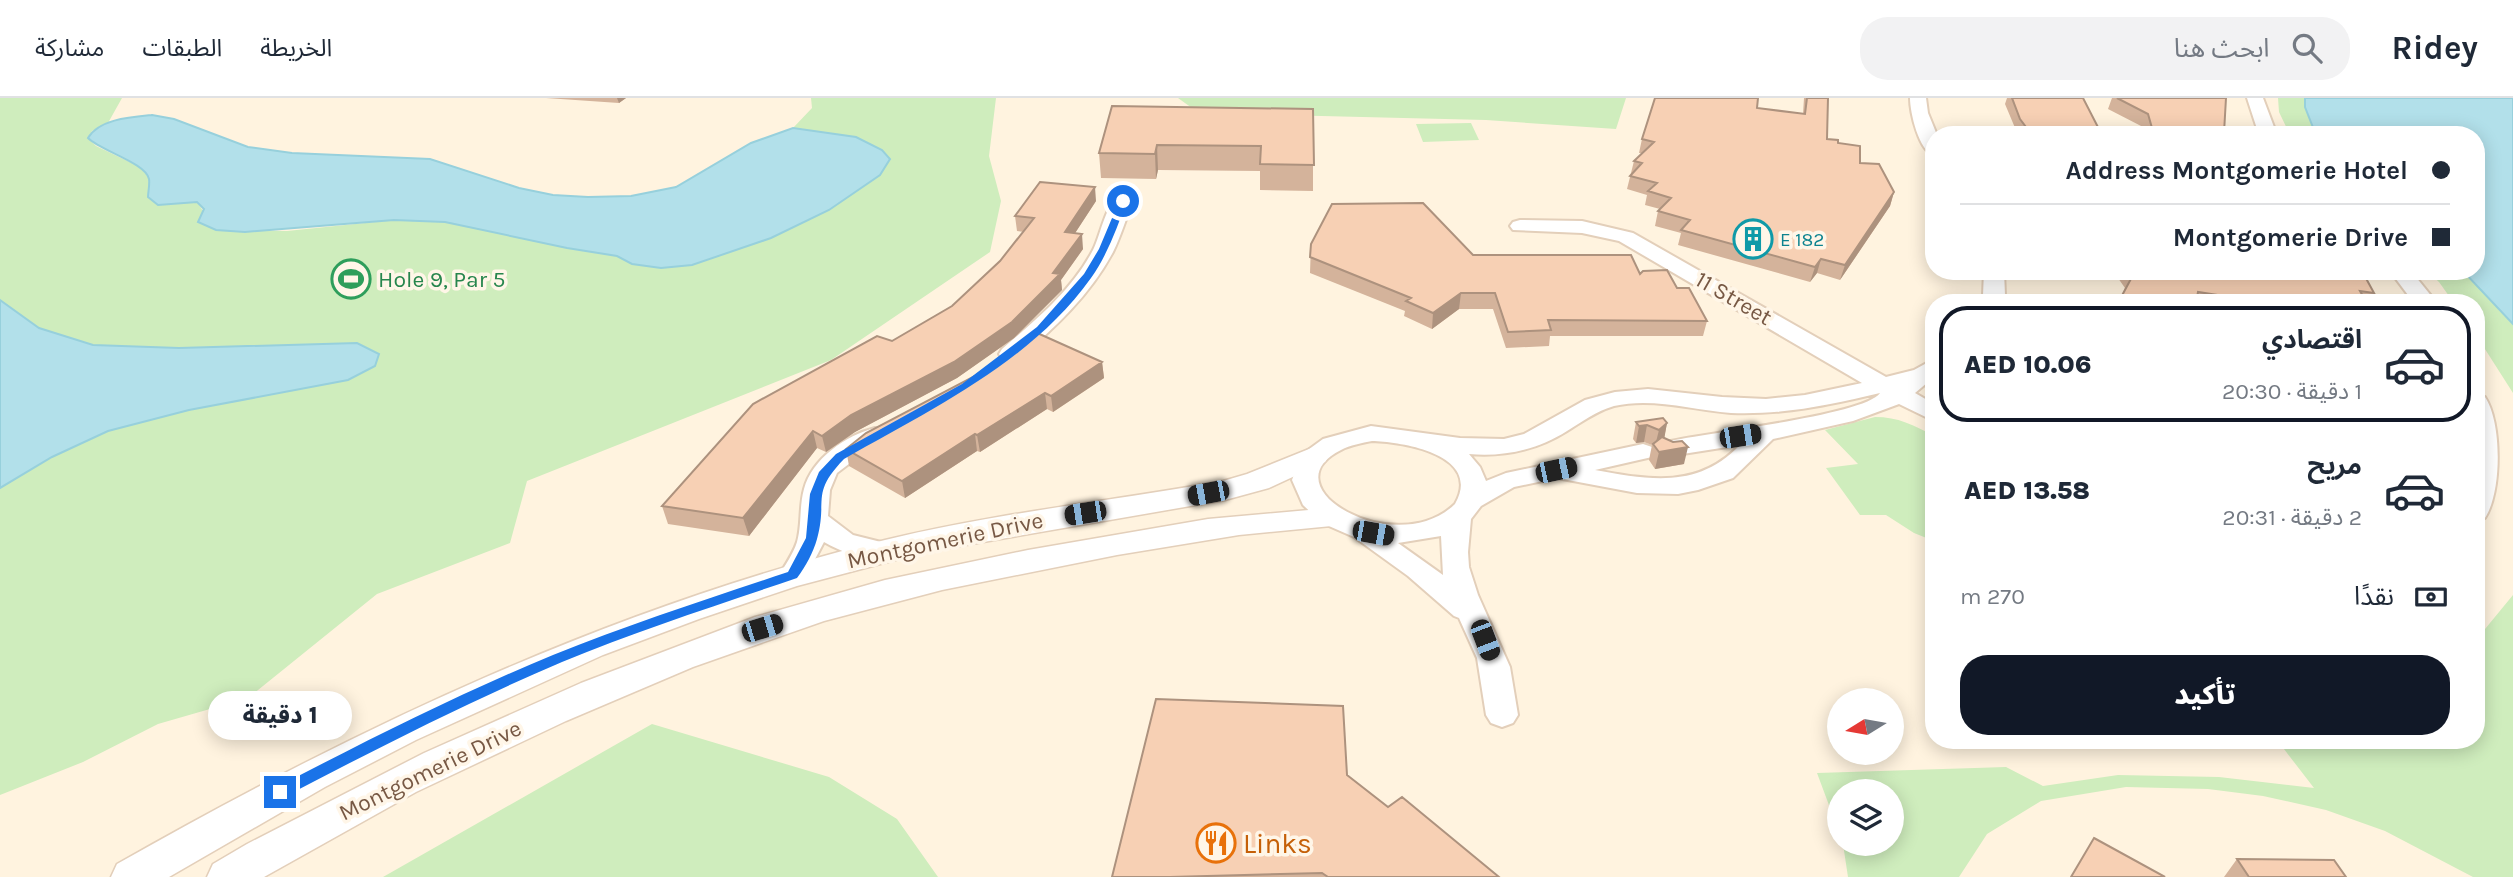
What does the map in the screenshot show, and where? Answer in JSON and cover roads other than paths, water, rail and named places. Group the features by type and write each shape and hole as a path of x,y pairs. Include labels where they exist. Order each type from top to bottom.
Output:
{"street":[{"path":"1918,98 1919,113 1925,128"},
{"path":"2255,98 2265,126"},
{"path":"996,365 1040,330 1068,302 1104,249 1123,201"},
{"name":"11 Street","path":"1520,226 1582,227 1626,237 1925,409"},
{"path":"2407,280 2419,294"},
{"path":"1670,448 1766,432 1845,414 1925,372"},
{"path":"1471,616 1418,569 1314,504 1306,488 1306,471 1314,456 1332,443 1371,433 1394,433 1461,446 1491,447 1519,443 1544,435 1579,410 1602,401 1630,397 1741,406 1783,405 1890,390"},
{"path":"1683,400 1734,465"},
{"path":"793,575 812,538 816,494 823,474 840,456 896,425"},
{"path":"1556,470 1646,485 1672,486 1708,479 1734,465 1766,432"},
{"path":"1431,441 1452,453 1466,467 1473,484 1453,539 1452,564 1459,589 1495,665 1502,715"},
{"path":"1345,524 1387,535 1414,534 1439,527 1506,481 1643,452"},
{"name":"Montgomerie Drive","path":"132,877 232,817 401,729 557,659 666,618 793,575 883,551 979,529 1225,490 1258,481 1314,456"},
{"path":"813,515 820,526 846,543 883,551"},
{"name":"Montgomerie Drive","path":"228,877 422,770 646,671 762,628 865,597 979,569 1233,524 1345,524"}],"water":[{"path":"2305,98 2513,98 2513,324 2471,280 2485,280 2485,126 2312,126 2305,107"},
{"path":"152,115 174,119 248,147 292,153 430,159 519,188 553,195 631,196 676,187 751,143 793,128 856,137 882,150 890,159 880,175 829,210 771,238 692,265 661,268 632,264 617,256 445,222 394,220 245,232 216,230 198,222 204,209 197,202 158,205 148,197 149,179 146,173 132,162 88,138 108,123"},
{"path":"0,300 39,328 93,345 179,348 357,343 379,354 375,366 348,380 189,410 108,431 52,457 0,488"}],"place":[{"name":"E 182","path":"1753,239"},
{"name":"Hole 9, Par 5","path":"351,279"},
{"name":"Links","path":"1216,843"}]}
